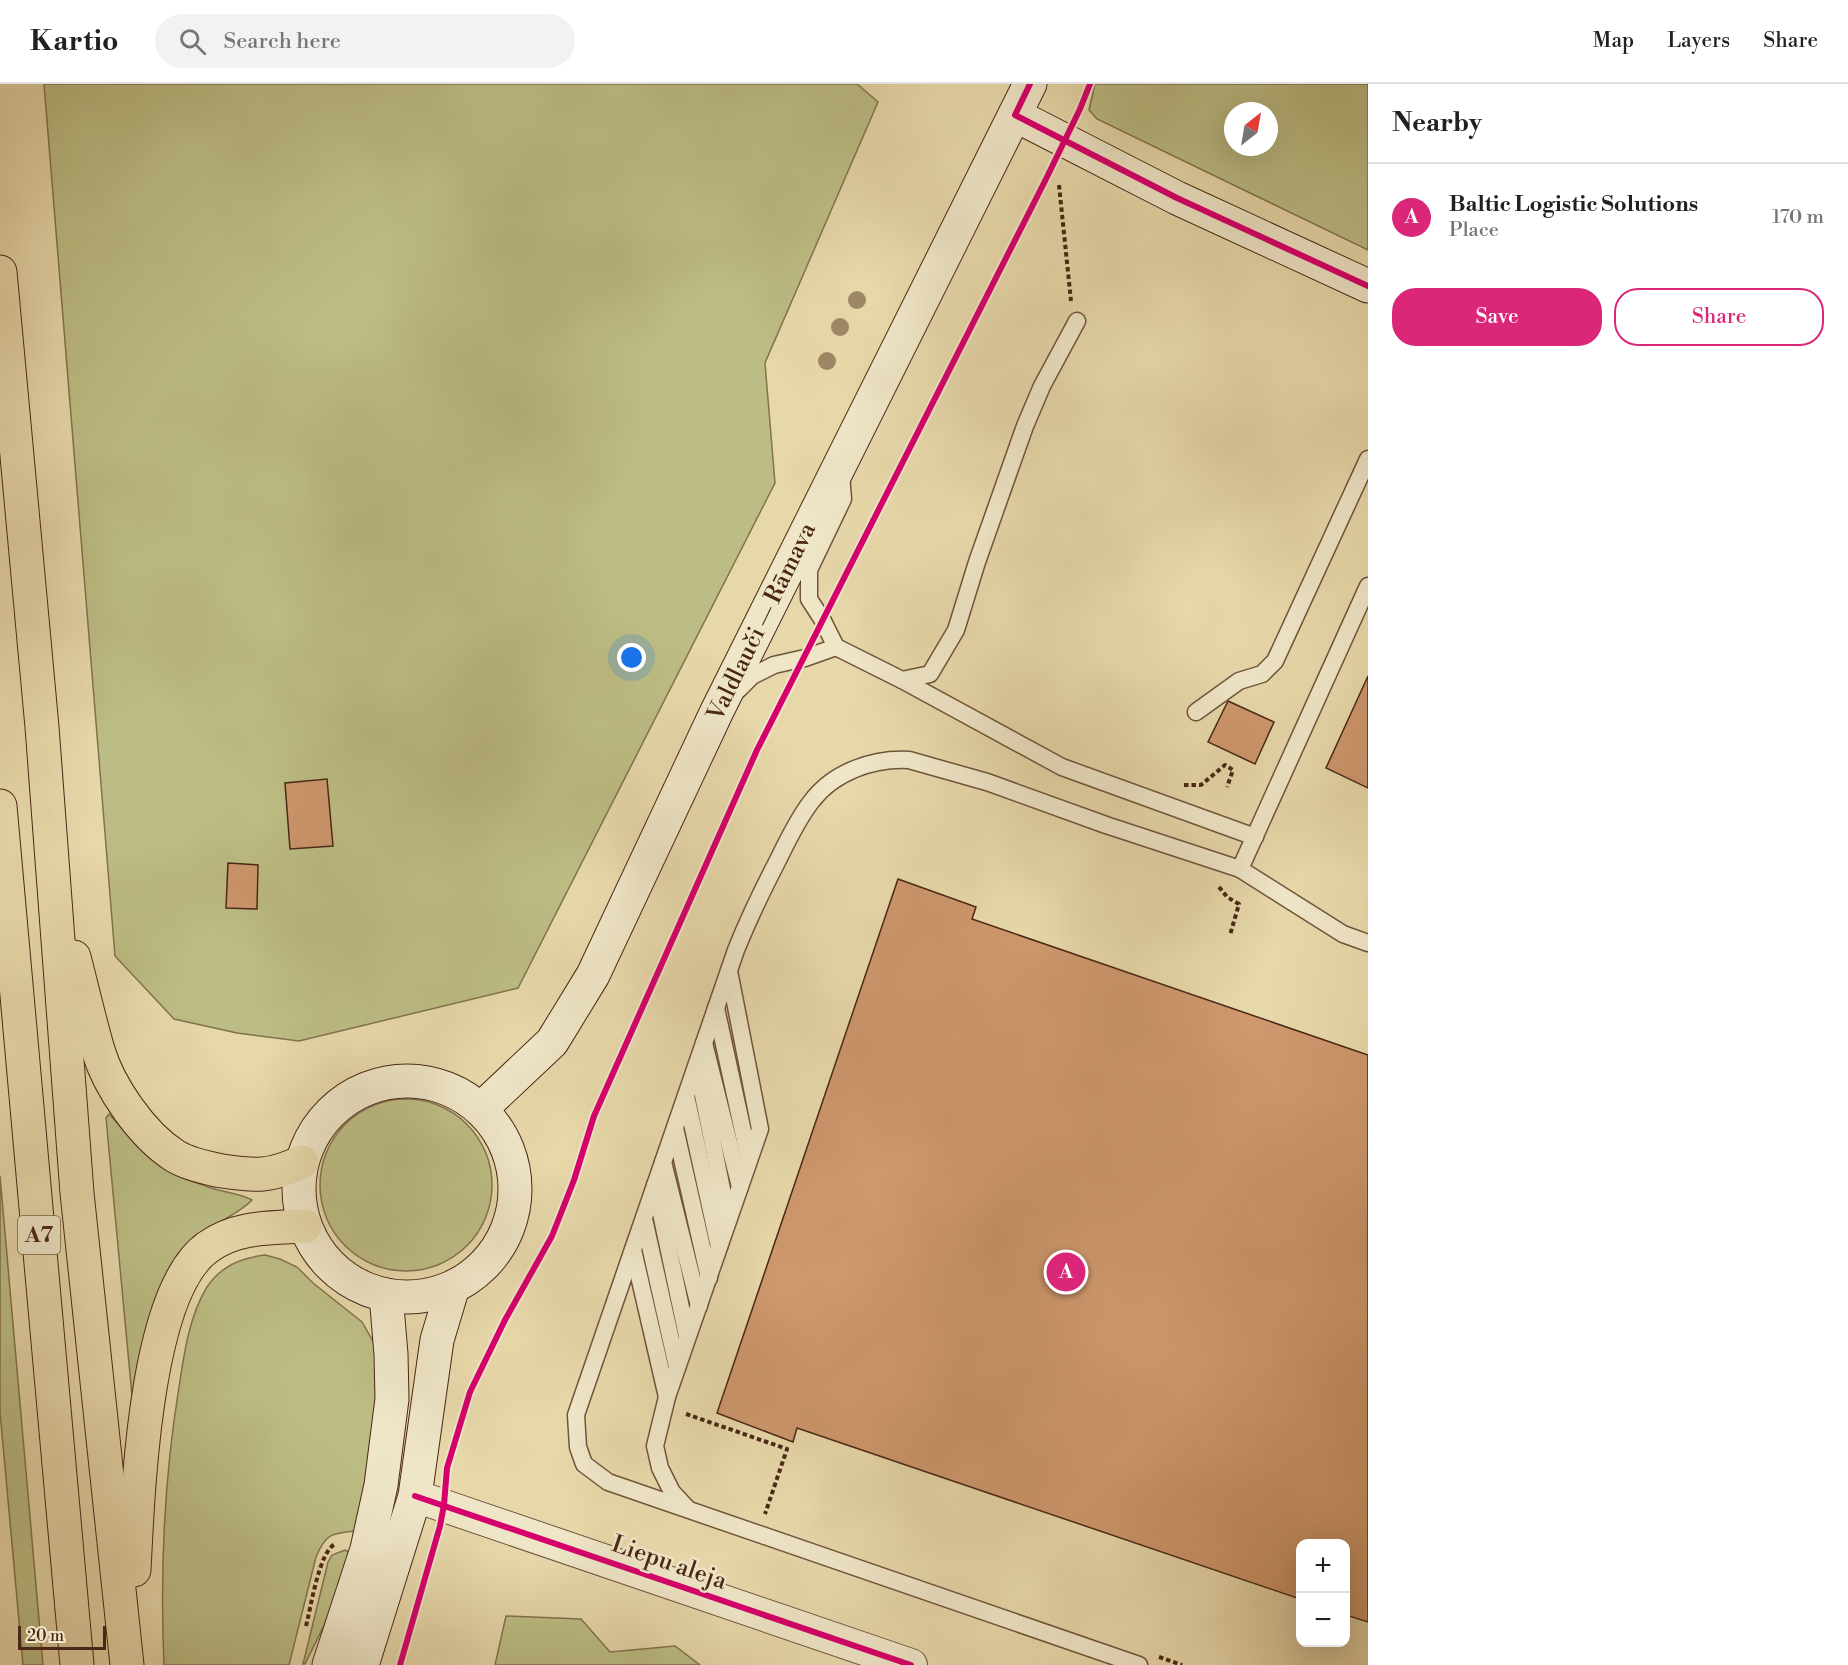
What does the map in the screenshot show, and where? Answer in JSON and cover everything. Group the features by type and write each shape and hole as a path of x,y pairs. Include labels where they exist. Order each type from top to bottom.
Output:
{"highway":[{"name":"A7","path":"0,272 42,727 77,1192 128,1665"},
{"name":"A7","path":"0,806 77,1665"},
{"path":"54,884 98,1051 111,1081 127,1107 148,1132 175,1156 206,1168 261,1176 281,1172 302,1162"},
{"path":"128,1665 137,1493 143,1440 154,1365 169,1310 183,1278 207,1247 249,1229 305,1226"}],"main road":[{"name":"Valdlauči — Rāmava","path":"481,1109 552,1042 593,975 717,711 1030,84"},
{"path":"1015,115 1177,198 1368,286"},
{"path":"421,1081 453,1090 481,1109 502,1135 513,1166 516,1198 508,1230 491,1258 452,1290 411,1296 386,1295 367,1290 340,1274 320,1252 305,1226 299,1194 302,1162 313,1134 331,1111 367,1085 421,1081"},
{"path":"362,1665 415,1496 437,1340 452,1290"},
{"path":"328,1665 367,1549 381,1485 392,1399 386,1295"}],"street":[{"name":"Liepu aleja","path":"415,1496 911,1665"}],"lane":[{"path":"902,680 930,674 956,630 977,562 1025,426 1041,386 1077,321"},
{"path":"1196,712 1239,681 1262,674 1275,661 1368,459"},
{"path":"841,462 843,499 809,570 809,599 836,647 902,680 1062,767 1255,837"},
{"path":"1240,869 1368,586"},
{"path":"717,711 752,676 774,665 805,658 836,647"},
{"path":"1144,1659 690,1511 608,1482 584,1464 578,1447 576,1415 716,1007 752,910 797,823 811,801 836,779 858,767 877,762 909,759 987,782 1240,869 1343,934 1368,943"},
{"path":"690,1511 672,1492 660,1468 655,1446 667,1397 760,1129 729,970"},
{"path":"716,1007 749,1159"},
{"path":"704,1042 740,1187"},
{"path":"697,1064 728,1221"},
{"path":"686,1095 719,1248"},
{"path":"675,1127 709,1278"},
{"path":"663,1161 699,1306"},
{"path":"655,1184 688,1338"},
{"path":"644,1218 678,1368"},
{"path":"633,1249 667,1397"}],"path":[{"path":"1059,185 1070,295 1077,321"},
{"path":"1225,765 1233,770 1227,787"},
{"path":"1217,885 1227,897 1239,904 1230,935"},
{"path":"685,1414 787,1449 763,1522"},
{"path":"1144,1659 1182,1665"}],"green space":[{"path":"44,84 857,84 878,102 765,363 775,483 518,988 299,1041 237,1033 174,1019 115,956"},
{"path":"1095,84 1368,84 1368,250 1097,119 1089,110"},
{"path":"406,1099 423,1100 439,1105 454,1113 467,1124 478,1137 486,1152 491,1168 491,1202 486,1218 478,1233 467,1246 454,1257 439,1265 423,1270 406,1271 389,1270 373,1265 358,1257 345,1246 334,1233 326,1218 321,1202 320,1185 321,1168 326,1152 334,1137 345,1124 358,1113 373,1105 389,1100"},
{"path":"109,1114 130,1137 179,1174 208,1187 252,1200 209,1229 135,1428 106,1118"},
{"path":"0,1176 43,1665 23,1665 0,1412"},
{"path":"265,1255 297,1267 313,1283 362,1322 374,1343 380,1366 371,1467 355,1531 330,1536 323,1543 316,1557 289,1665 164,1665 163,1560 167,1491 174,1422 188,1336 201,1298 213,1280 232,1264"},
{"path":"345,1550 352,1554 334,1605 303,1664 328,1562 332,1555"},
{"path":"506,1616 581,1619 610,1652 675,1646 700,1665 495,1665"}],"building":[{"path":"1368,676 1368,788 1326,768"},
{"path":"1228,701 1274,722 1255,764 1208,742"},
{"path":"327,779 333,846 290,849 285,783"},
{"path":"228,863 258,865 257,909 226,908"},
{"path":"898,879 976,907 972,919 1368,1055 1368,1622 1350,1616 1350,1539 1296,1539 1296,1598 797,1428 793,1442 717,1413"}],"cycle path":[{"path":"1030,84 1015,115 1177,198 1368,286"},
{"path":"400,1665 440,1526 447,1468 470,1392 505,1320 552,1236 574,1180 594,1116 757,750 1046,179 1090,84"},
{"path":"415,1496 911,1665"}],"place":[{"name":"Baltic Logistic Solutions","path":"1066,1272"}]}
